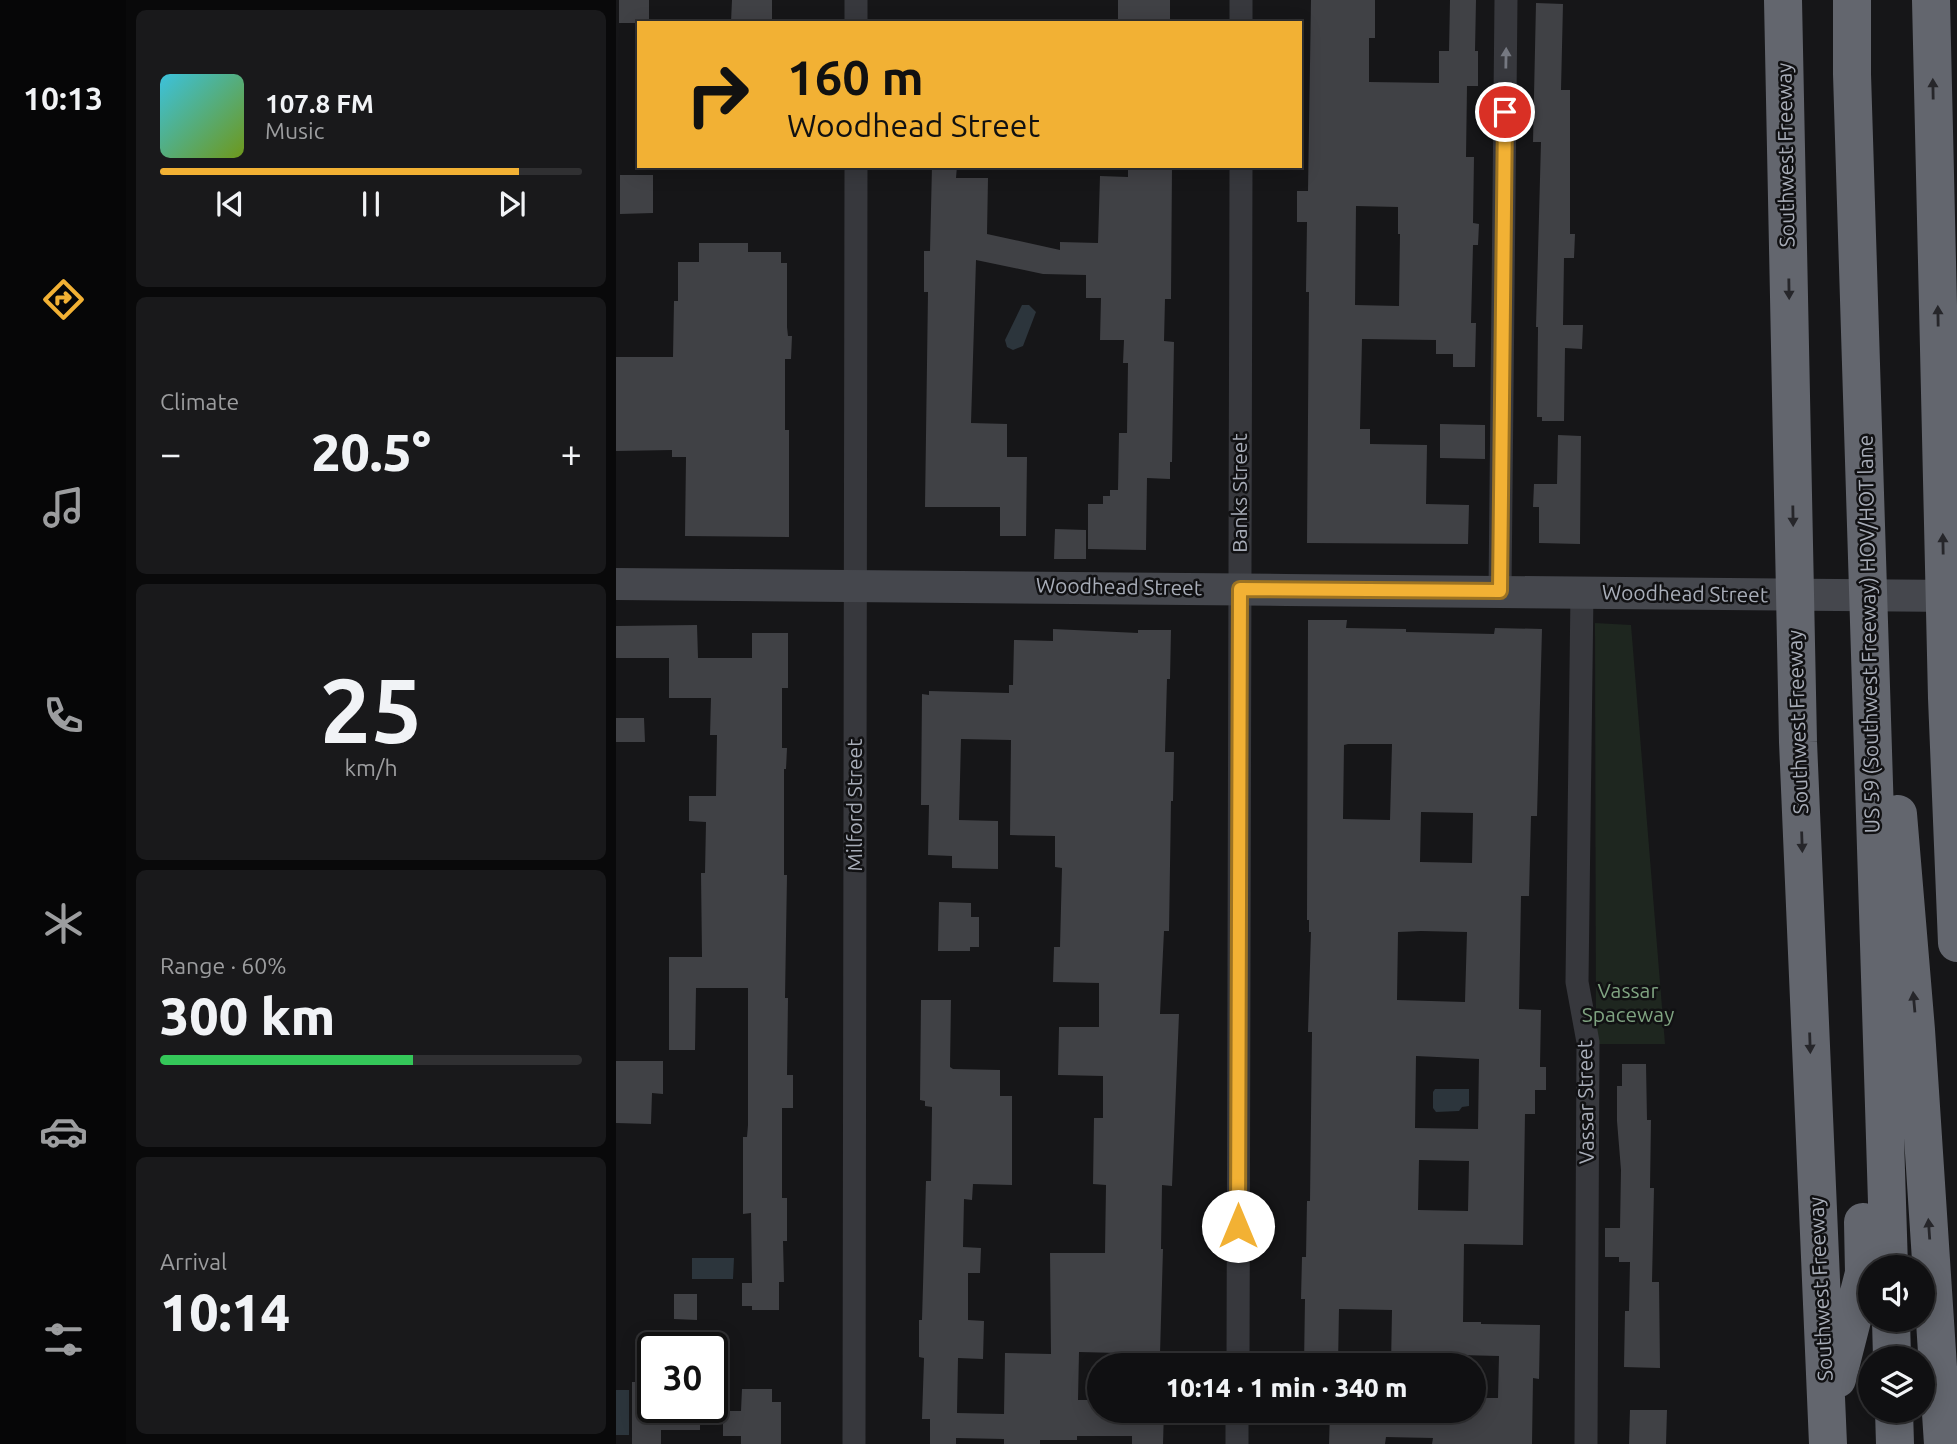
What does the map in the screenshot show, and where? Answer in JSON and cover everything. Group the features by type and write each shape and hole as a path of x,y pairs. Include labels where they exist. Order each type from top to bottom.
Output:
{"highway":[{"name":"Southwest Freeway","path":"1783,0 1798,743 1828,1431"},
{"name":"US 59 (Southwest Freeway) HOV/HOT lane","path":"1852,0 1852,88 1889,1255"},
{"path":"1930,0 1947,698 1957,943"},
{"path":"1828,1431 1864,1273 1860,784 1863,404"},
{"path":"1863,404 1916,1030 1943,1444"},
{"path":"1894,1423 1895,1444"}],"street":[{"path":"856,0 856,21"},
{"path":"1241,0 1241,21"},
{"path":"1500,591 1506,0"},
{"name":"Milford Street","path":"854,1444 856,168"},
{"name":"Banks Street","path":"1238,1353 1241,168"},
{"name":"Woodhead Street","path":"616,583 1500,591 1733,596 1957,596"},
{"name":"Vassar Street","path":"1582,592 1577,982 1588,1042 1586,1444"},
{"path":"1237,1423 1237,1444"}],"green space":[{"name":"Vassar Spaceway","path":"1595,623 1631,625 1665,1044 1596,1044"}],"shaded area":[{"path":"1022,305 1029,305 1036,312 1023,346 1013,350 1007,347 1005,340"},
{"path":"1435,1089 1469,1089 1469,1106 1462,1107 1459,1111 1436,1112 1433,1108"},
{"path":"692,1258 734,1258 733,1279 692,1279"},
{"path":"616,1390 629,1390 629,1435 616,1435"}],"building":[{"path":"619,0 649,0 649,21 619,23"},
{"path":"732,0 772,0 772,21 731,21"},
{"path":"1118,0 1170,0 1170,21 1118,21"},
{"path":"1311,0 1375,0 1375,38 1369,38 1369,82 1439,83 1439,51 1449,51 1450,0 1476,0 1475,51 1478,51 1478,86 1467,86 1466,157 1474,157 1473,223 1479,224 1478,245 1473,245 1471,323 1476,323 1475,367 1453,367 1453,354 1436,354 1436,340 1362,339 1360,429 1370,429 1370,444 1427,445 1426,504 1469,505 1468,544 1307,543 1309,292 1306,292 1307,222 1297,222 1297,191 1308,191","holes":["1356,206 1398,207 1399,306 1355,305"]},
{"path":"1536,3 1563,4 1561,90 1570,90 1570,234 1575,234 1574,258 1564,258 1563,325 1583,325 1582,349 1565,348 1564,421 1542,421 1542,417 1537,417 1536,327 1541,142 1533,142"},
{"path":"932,168 957,168 956,178 988,178 987,234 1060,250 1060,242 1098,243 1100,176 1128,177 1128,168 1172,168 1171,299 1165,299 1164,341 1174,342 1172,462 1170,479 1147,478 1146,550 1088,549 1088,504 1103,504 1103,496 1110,496 1110,490 1118,490 1119,433 1127,433 1128,363 1123,363 1124,340 1100,340 1101,298 1086,298 1086,275 1043,274 976,260 971,423 1007,424 1007,457 1027,457 1026,536 1000,536 1000,507 925,507 928,292 924,292 924,251 930,251"},
{"path":"620,175 653,175 653,213 620,214"},
{"path":"699,243 748,243 748,252 781,252 781,263 787,263 787,327 788,336 792,336 791,359 785,359 785,430 789,430 789,537 685,536 686,457 672,457 672,450 616,451 616,357 673,357 678,262 699,262"},
{"path":"1440,424 1485,425 1485,459 1440,458"},
{"path":"1558,435 1581,436 1580,544 1539,543 1539,507 1533,507 1534,484 1557,484"},
{"path":"1055,529 1086,530 1086,559 1054,559"},
{"path":"1308,620 1347,620 1346,628 1406,629 1406,632 1494,634 1495,628 1542,629 1537,816 1531,816 1529,896 1521,896 1519,1009 1541,1010 1540,1067 1546,1067 1546,1090 1535,1090 1535,1114 1525,1114 1523,1245 1464,1244 1463,1322 1540,1325 1539,1379 1533,1378 1532,1444 1432,1444 1433,1438 1386,1437 1385,1444 1329,1444 1330,1423 1486,1423 1486,1398 1498,1398 1499,1356 1486,1356 1486,1353 1391,1353 1392,1310 1339,1309 1338,1353 1304,1353 1302,1257 1306,1257 1307,1201 1310,1201 1312,1032 1308,1032 1311,932","holes":["1392,744 1390,820 1343,819 1344,745","1421,812 1473,813 1472,863 1420,862","1398,932 1467,932 1465,1002 1397,1000","1416,1056 1479,1059 1478,1129 1415,1128","1419,1160 1469,1161 1468,1211 1418,1210"]},
{"path":"697,625 698,658 752,658 752,633 788,633 788,688 782,688 782,748 787,748 784,769 784,875 787,875 785,998 788,998 787,1075 793,1075 793,1108 782,1108 782,1198 787,1198 787,1241 783,1241 784,1282 779,1282 779,1310 752,1310 752,1306 742,1306 742,1283 752,1283 751,1213 743,1214 743,1137 747,1137 748,1125 748,988 696,988 695,1050 669,1050 669,957 702,957 701,873 705,873 706,822 689,821 689,796 716,796 717,735 710,735 711,698 669,698 669,658 616,658 616,626"},
{"path":"1053,629 1138,633 1138,630 1171,630 1165,752 1174,752 1173,801 1169,931 1164,931 1160,1014 1179,1014 1172,1186 1162,1185 1160,1353 1079,1352 1078,1400 1087,1400 1087,1423 1164,1423 1163,1444 1132,1444 1132,1436 1077,1436 1077,1440 1040,1440 1040,1444 1004,1444 1004,1439 956,1438 956,1444 930,1444 930,1419 922,1419 924,1358 919,1357 926,1181 931,1181 932,1107 925,1106 925,1101 920,1100 921,1000 951,1000 950,1067 1000,1070 1000,1096 1012,1096 1012,1185 973,1184 972,1200 964,1199 963,1247 981,1248 980,1273 968,1273 968,1320 984,1321 983,1359 958,1358 957,1413 1004,1414 1005,1353 1051,1354 1050,1253 1105,1253 1106,1185 1093,1184 1094,1118 1103,1118 1103,1076 1058,1075 1059,1027 1099,1027 1099,983 1053,982 1054,947 1060,947 1062,868 1055,867 1055,836 1010,835 1011,740 961,739 959,820 998,821 998,869 952,868 952,856 928,855 929,805 921,805 922,694 929,695 929,691 1009,693 1009,685 1013,685 1014,640 1053,641"},
{"path":"616,718 644,718 645,742 616,742"},
{"path":"939,902 971,903 971,917 979,917 979,947 970,947 970,951 938,951"},
{"path":"616,1061 663,1061 663,1094 652,1093 651,1124 616,1123"},
{"path":"1622,1064 1646,1064 1647,1120 1651,1120 1650,1188 1654,1188 1652,1282 1659,1282 1660,1368 1624,1367 1625,1311 1629,1311 1630,1262 1619,1262 1619,1257 1605,1257 1605,1228 1620,1228 1621,1170 1617,1086 1622,1086"},
{"path":"674,1294 697,1294 697,1320 674,1319"},
{"path":"632,1382 637,1382 637,1423 700,1423 700,1430 661,1430 661,1444 632,1444"},
{"path":"742,1389 772,1389 772,1402 781,1402 781,1444 741,1444 741,1436 723,1436 723,1423 728,1423 728,1411 741,1411"},
{"path":"1630,1410 1667,1410 1666,1444 1629,1444"}],"route":[{"path":"1238,1226 1240,589 1500,591 1505,112"}]}
